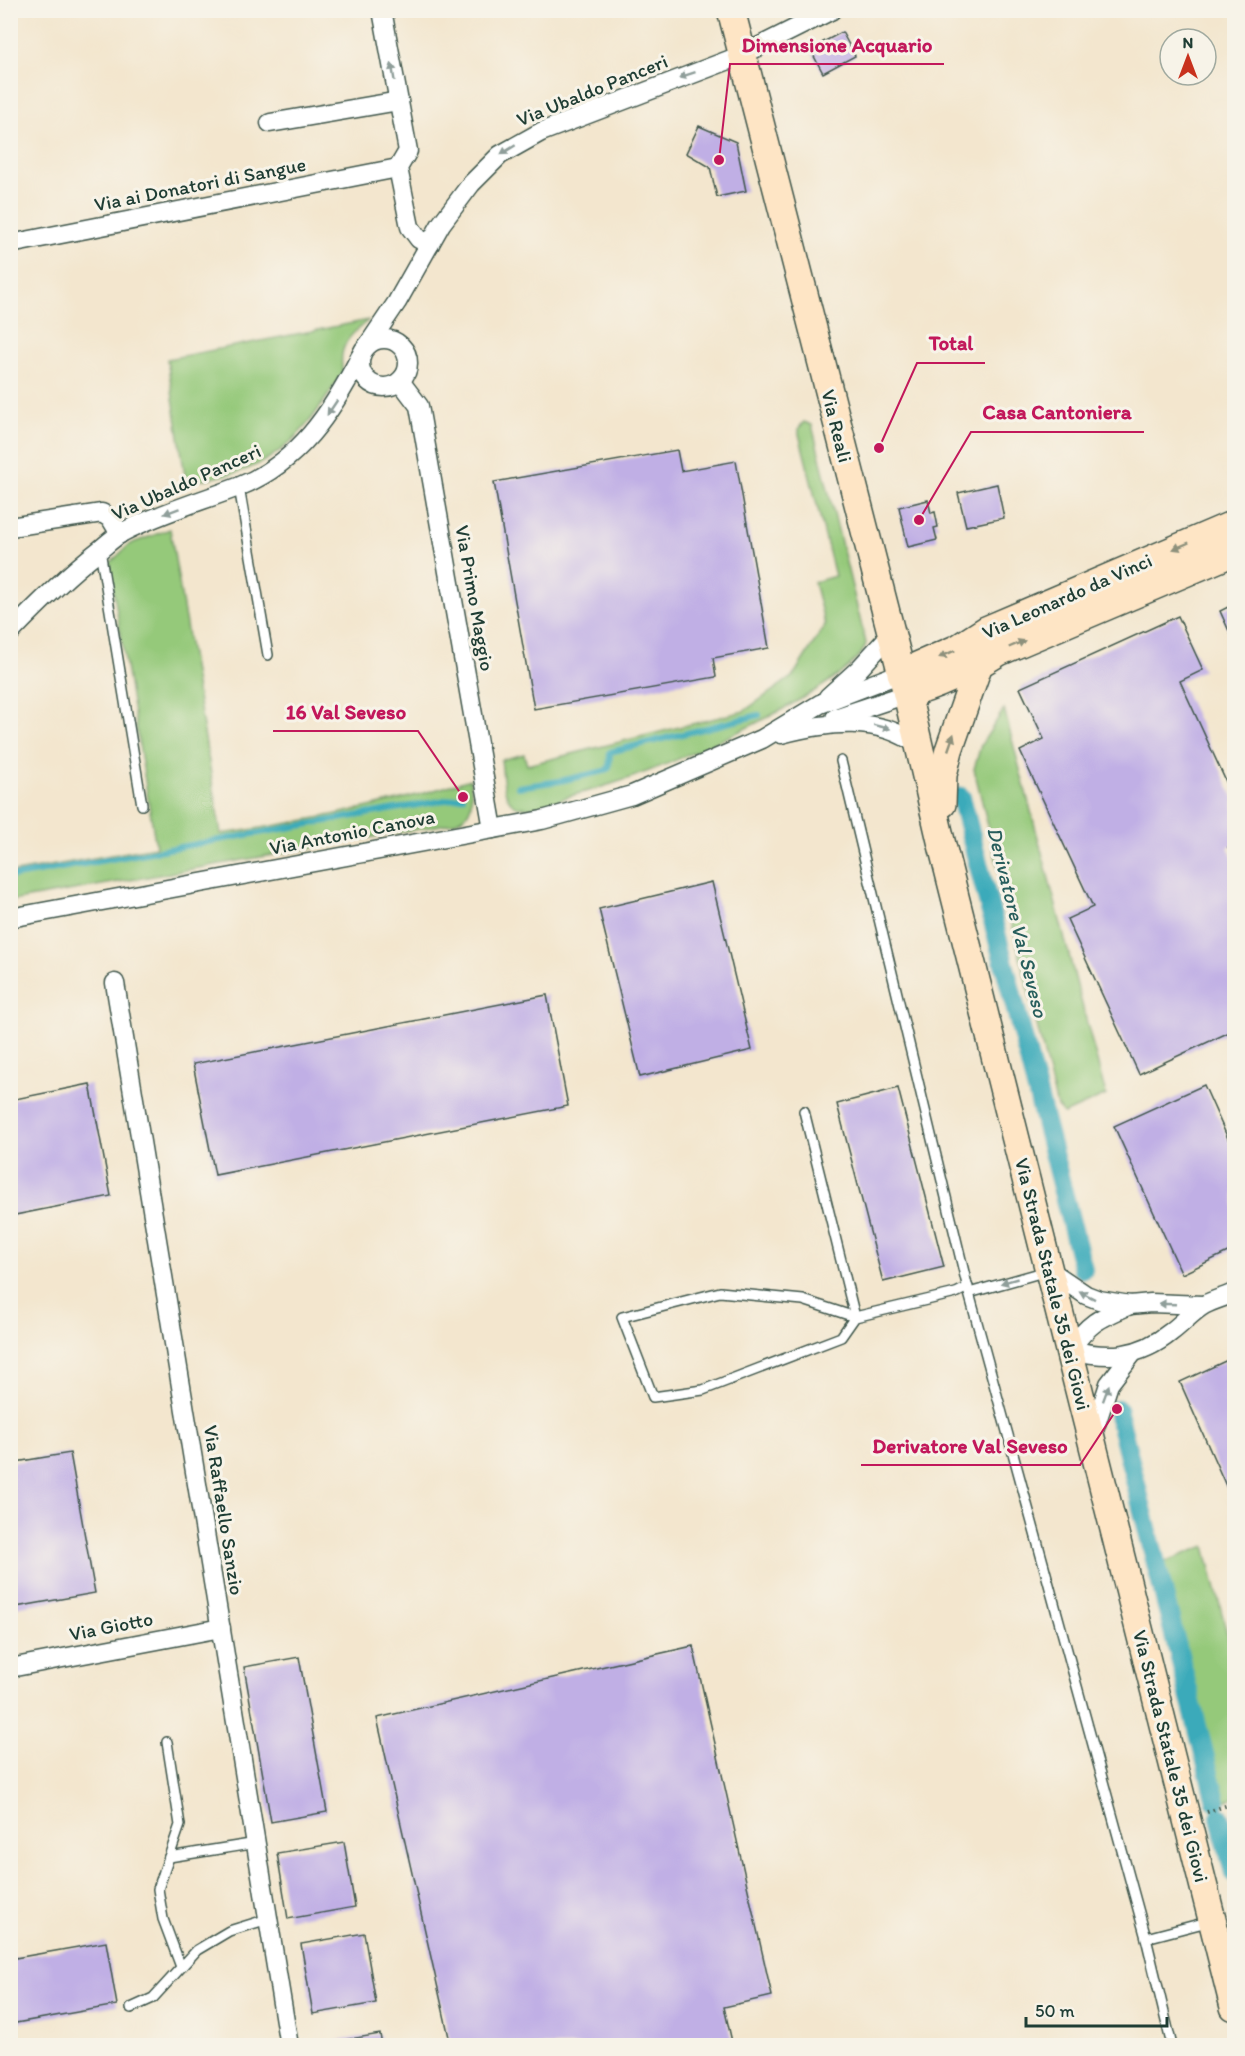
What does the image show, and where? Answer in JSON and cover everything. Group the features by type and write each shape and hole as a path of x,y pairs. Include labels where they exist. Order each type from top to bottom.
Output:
{"main road":[{"name":"Via Reali","path":"731,10 904,684 941,841"},
{"name":"Via Leonardo da Vinci","path":"904,684 986,630 1234,524"},
{"name":"Via Leonardo da Vinci","path":"904,684 928,688 999,652 1234,552"},
{"path":"941,841 945,767 979,664"},
{"name":"Via Strada Statale 35 dei Giovi","path":"941,841 1234,2007"}],"street":[{"path":"382,10 408,152 398,168 410,227 419,239 430,244"},
{"name":"Via Ubaldo Panceri","path":"10,633 53,590 120,534 166,513 239,487 272,470 303,445 330,412 441,224 471,184 500,155 561,123 742,55 832,10"},
{"path":"270,123 399,101"},
{"name":"Via ai Donatori di Sangue","path":"10,244 398,168"},
{"path":"397,302 397,332 408,361 405,375 400,381 386,387 371,384 362,372 364,351 382,339 389,339 402,347"},
{"name":"Via Primo Maggio","path":"400,381 419,406 493,829"},
{"path":"10,527 102,513 111,519 120,534"},
{"name":"Via Antonio Canova","path":"10,918 542,820 632,795 762,739 820,704 859,669 891,634"},
{"name":"Via Antonio Canova","path":"820,704 904,684"},
{"name":"Via Antonio Canova","path":"762,739 808,727 904,684"},
{"name":"Via Antonio Canova","path":"808,727 844,724 883,726 907,736 919,746"},
{"name":"Via Raffaello Sanzio","path":"115,983 289,2046"},
{"path":"1049,1270 1086,1295 1112,1304 1203,1305"},
{"path":"1130,1305 1093,1322 1082,1331 1070,1350 1091,1355 1132,1354 1167,1336 1203,1305 1234,1293"},
{"path":"1092,1438 1109,1384 1132,1354"},
{"name":"Via Giotto","path":"10,1668 221,1628"}],"lane":[{"path":"239,487 268,655"},
{"path":"100,550 142,805"},
{"path":"841,760 968,1290 1146,1938 1172,2046"},
{"path":"804,1111 855,1317 841,1337 703,1390 653,1397 622,1317 720,1292 803,1300 855,1317 1049,1270"},
{"path":"167,1742 180,1825 159,1888 163,1919 181,1967"},
{"path":"169,1857 257,1844"},
{"path":"130,2008 153,1998 197,1950 229,1931 268,1919"},
{"path":"1146,1938 1213,1920"}],"green space":[{"path":"369,320 347,342 342,355 343,372 333,388 312,418 288,444 259,464 241,471 186,482 167,359"},
{"path":"804,422 812,425 866,643 856,659 835,677 805,697 670,763 542,806 519,807 509,801 505,790 501,760 524,754 527,765 744,711 793,676 825,625 814,582 835,576 799,434 799,428"},
{"path":"170,529 221,834 347,812 470,779 472,800 466,815 453,823 11,901 11,873 156,847 109,564 130,544"},
{"path":"1004,709 1106,1095 1064,1114 1057,1107 974,769 981,745"},
{"path":"1205,1546 1234,1661 1234,1798 1222,1802 1162,1563"}],"building":[{"path":"842,32 855,56 823,73 810,49"},
{"path":"699,126 736,142 746,191 717,197 710,167 686,153"},
{"path":"677,450 681,471 736,461 769,648 713,658 716,677 534,709 494,482"},
{"path":"997,484 1004,518 966,526 958,493"},
{"path":"928,500 931,513 935,512 938,527 934,528 937,540 908,547 899,507"},
{"path":"1234,604 1234,642 1220,611"},
{"path":"1178,616 1203,670 1180,681 1234,799 1234,844 1228,847 1234,861 1234,1030 1139,1074 1067,919 1093,907 1020,751 1044,739 1020,688"},
{"path":"712,882 752,1050 640,1077 599,909"},
{"path":"547,995 568,1106 215,1175 193,1064"},
{"path":"90,1084 111,1196 10,1216 10,1100"},
{"path":"1204,1085 1234,1152 1234,1249 1182,1274 1114,1126"},
{"path":"898,1088 944,1267 883,1282 837,1104"},
{"path":"1234,1357 1234,1504 1180,1382"},
{"path":"70,1453 95,1593 10,1608 10,1463"},
{"path":"693,1646 772,1996 724,2007 733,2046 451,2046 377,1718"},
{"path":"299,1657 327,1812 271,1822 244,1667"},
{"path":"344,1842 355,1907 288,1919 277,1853"},
{"path":"364,1933 376,2003 313,2014 301,1944"},
{"path":"106,1942 117,2005 10,2024 10,1959"},
{"path":"380,2034 382,2046 332,2046 331,2042"}],"waterway":[{"path":"518,787 604,771 609,768 610,752 759,715"},
{"path":"10,877 463,797"},
{"name":"Derivatore Val Seveso","path":"961,797 1083,1269"},
{"name":"Derivatore Val Seveso","path":"1117,1409 1216,1801"},
{"name":"Derivatore Val Seveso","path":"1220,1817 1234,1873"}],"place":[{"name":"Dimensione Acquario","path":"719,160"},
{"name":"Total","path":"879,448"},
{"name":"Casa Cantoniera","path":"919,520"},
{"name":"16 Val Seveso","path":"463,797"},
{"name":"Derivatore Val Seveso","path":"1117,1409"}]}
